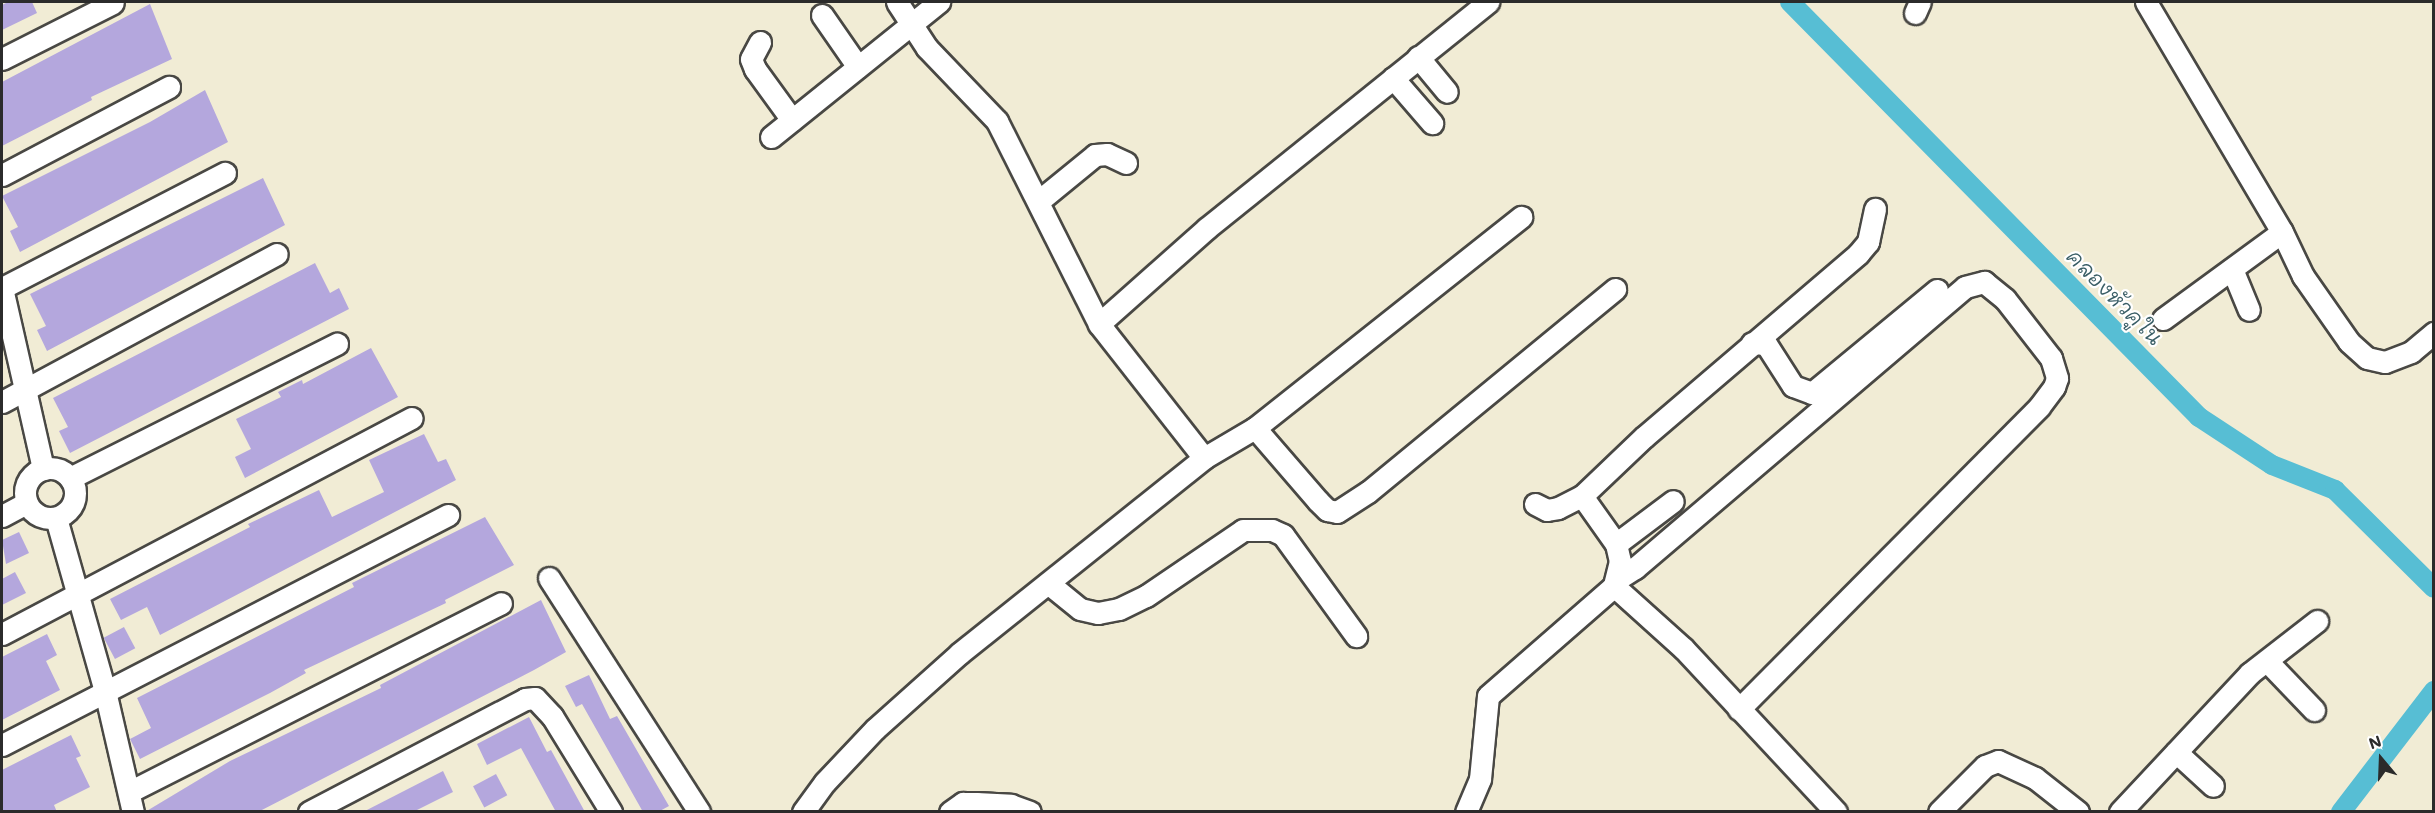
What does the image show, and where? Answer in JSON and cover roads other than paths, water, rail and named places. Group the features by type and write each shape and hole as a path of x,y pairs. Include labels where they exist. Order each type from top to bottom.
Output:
{"street":[{"path":"897,2 927,48 994,116 1040,200 1099,324 1204,458"},
{"path":"771,137 939,2"},
{"path":"1099,324 1207,228 1488,2"},
{"path":"2146,2 2282,232 2303,276 2349,342 2367,358 2385,362 2411,351 2433,333"},
{"path":"2,59 113,3"},
{"path":"822,15 858,68"},
{"path":"760,42 751,59 792,120"},
{"path":"1418,57 1447,92"},
{"path":"1393,78 1432,123"},
{"path":"2,175 169,87"},
{"path":"1040,200 1095,155 1107,154 1125,163"},
{"path":"43,469 2,288 225,173"},
{"path":"1535,504 1547,510 1558,508 1582,496 1752,343 1858,254 1868,242 1875,209"},
{"path":"803,812 825,782 875,729 960,653 1204,458 1255,428 1521,217"},
{"path":"2163,319 2282,232"},
{"path":"2,402 277,254"},
{"path":"2232,269 2249,310"},
{"path":"1466,812 1480,779 1488,696 1616,582 1965,287 1984,282 2005,299 2051,358 2057,378 2054,387 2039,407 1739,709"},
{"path":"1255,428 1318,501 1327,510 1337,512 1368,492 1615,290"},
{"path":"1752,343 1766,344 1793,386 1812,393 1937,290"},
{"path":"70,478 337,344"},
{"path":"2,634 411,418"},
{"path":"43,469 63,471 70,478 75,497 66,514 56,518 37,516 26,502 28,480 43,469"},
{"path":"1582,496 1616,544 1616,582 1684,649 1836,812"},
{"path":"1616,544 1673,501"},
{"path":"2,516 26,502"},
{"path":"2,745 448,515"},
{"path":"56,518 105,691 129,805 501,603"},
{"path":"1048,584 1080,609 1098,613 1119,609 1146,596 1243,530 1265,528 1283,535 1356,636"},
{"path":"549,578 699,812"},
{"path":"2120,812 2243,679 2317,621"},
{"path":"2267,661 2314,710"},
{"path":"309,812 525,699 535,698 552,716 611,812"},
{"path":"2176,752 2213,786"},
{"path":"1939,812 1985,766 1998,761 2036,778 2078,812"},
{"path":"950,812 963,803 976,803 1011,805 1030,812"}],"waterway":[{"name":"คลองหัวคูใน","path":"1790,2 2199,417 2272,465 2335,490 2434,588"},
{"path":"2341,812 2434,691"}]}
